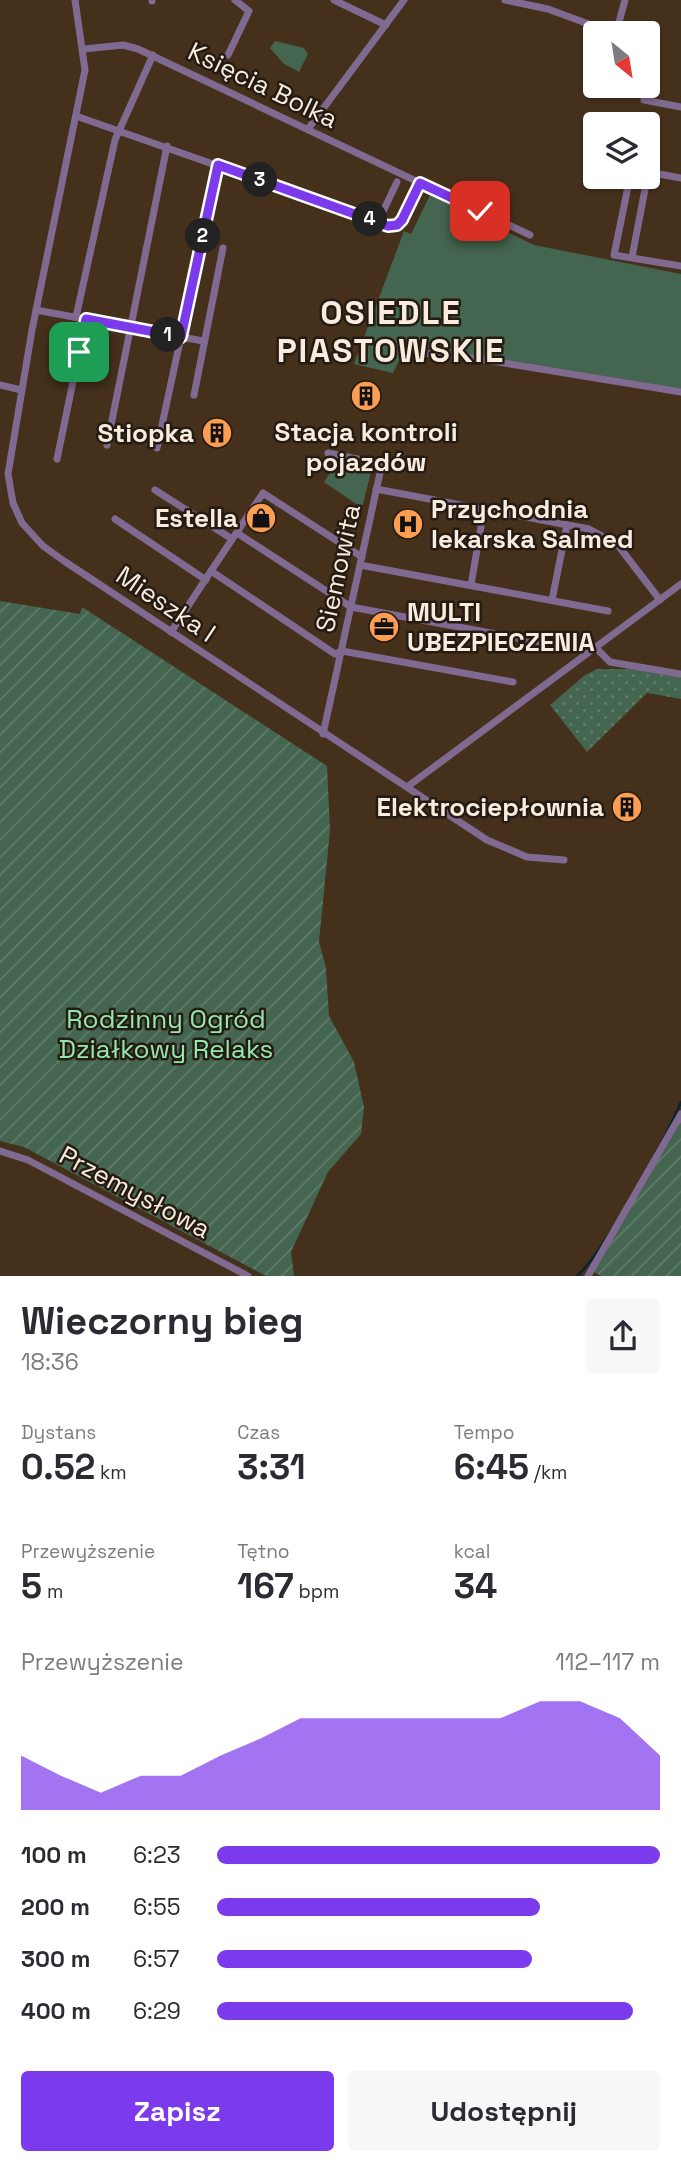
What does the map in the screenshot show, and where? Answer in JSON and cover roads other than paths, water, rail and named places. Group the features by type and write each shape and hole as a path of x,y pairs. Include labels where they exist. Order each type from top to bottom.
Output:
{"street":[{"name":"Mieszka I","path":"75,0 85,70 36,310 8,474 13,503 22,523 43,545 171,632 323,734 507,851 527,857 564,860"},
{"path":"228,55 249,11 235,0"},
{"path":"334,0 386,25"},
{"path":"308,129 404,0"},
{"path":"505,0 548,9 583,22"},
{"path":"548,9 549,0"},
{"path":"619,21 625,0"},
{"name":"Księcia Bolka","path":"84,50 123,45 153,55 530,235"},
{"path":"76,317 120,129 153,55"},
{"path":"644,98 681,107"},
{"path":"76,116 120,129 378,222 397,225 420,183"},
{"path":"107,445 167,146"},
{"path":"157,448 218,165"},
{"path":"632,257 647,179 659,174 681,178"},
{"path":"378,222 397,182"},
{"path":"628,189 614,256 681,266"},
{"path":"194,395 223,248"},
{"path":"36,310 203,341"},
{"path":"57,459 86,319"},
{"path":"410,352 467,357 681,392"},
{"path":"0,385 21,390"},
{"name":"Siemowita","path":"323,734 382,464 328,453"},
{"path":"376,489 589,529 617,544 660,600"},
{"path":"155,490 351,607 567,647"},
{"path":"171,632 263,493 361,561 608,611"},
{"path":"471,585 484,509"},
{"path":"116,519 205,580"},
{"path":"552,600 567,524"},
{"path":"211,571 335,654 342,651 513,682"},
{"path":"407,787 681,584"},
{"path":"596,648 610,662 681,674"},
{"path":"588,1276 681,1114"},
{"name":"Przemysłowa","path":"0,1151 28,1160 248,1276"}],"waterway":[{"path":"577,1276 617,1221 681,1102"}],"place":[{"name":"Stacja kontroli pojazdów","path":"366,396"},
{"name":"Stiopka","path":"217,433"},
{"name":"Estella","path":"261,518"},
{"name":"Przychodnia lekarska Salmed","path":"408,524"},
{"name":"MULTI UBEZPIECZENIA","path":"384,627"},
{"name":"Elektrociepłownia","path":"627,807"}],"district":[{"name":"OSIEDLE PIASTOWSKIE","path":"391,331"}],"park label":[{"name":"Rodzinny Ogród Działkowy Relaks","path":"166,1034"}]}
